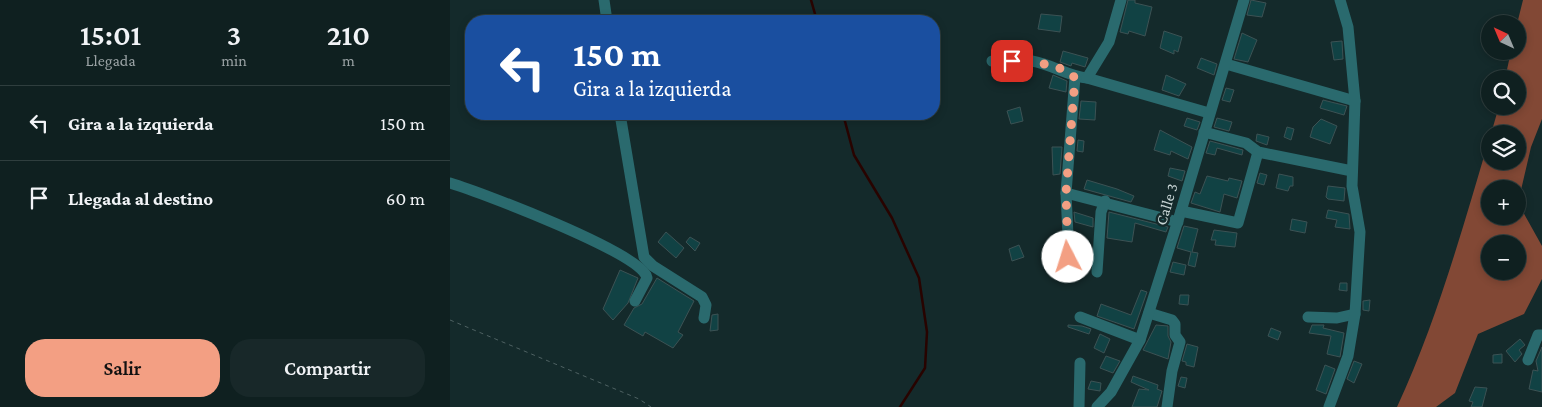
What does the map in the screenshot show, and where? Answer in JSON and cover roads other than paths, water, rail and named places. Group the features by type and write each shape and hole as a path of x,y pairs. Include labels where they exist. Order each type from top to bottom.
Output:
{"street":[{"path":"604,0 606,15"},
{"path":"1087,78 1109,42 1121,0"},
{"name":"Calle 3","path":"1096,407 1111,392 1140,340 1180,217 1209,113 1226,64 1244,0"},
{"path":"1329,407 1348,356 1355,314 1360,232 1352,186 1355,140 1348,27 1340,0"},
{"path":"992,61 1031,61 1070,72 1075,78 1066,193 1068,257"},
{"path":"1226,64 1354,101"},
{"path":"1075,78 1087,78 1209,113"},
{"path":"621,120 644,257 653,266 702,297 706,305 704,318"},
{"path":"1204,132 1246,143 1258,152 1352,171"},
{"path":"1066,193 1180,217 1238,223 1258,152"},
{"path":"450,183 486,194 623,256 646,275 647,278 636,301"},
{"path":"1097,272 1101,212 1105,201"},
{"path":"1149,313 1172,320 1175,324 1175,335 1180,342 1172,371 1167,407"},
{"path":"1308,317 1337,318 1355,314"},
{"path":"1080,317 1140,340"},
{"path":"1528,360 1538,335 1542,335"},
{"path":"1079,407 1080,363"}],"waterway":[{"path":"811,0 815,15"},
{"path":"845,120 854,155 892,218 919,278 927,332 925,368 900,407"}]}
